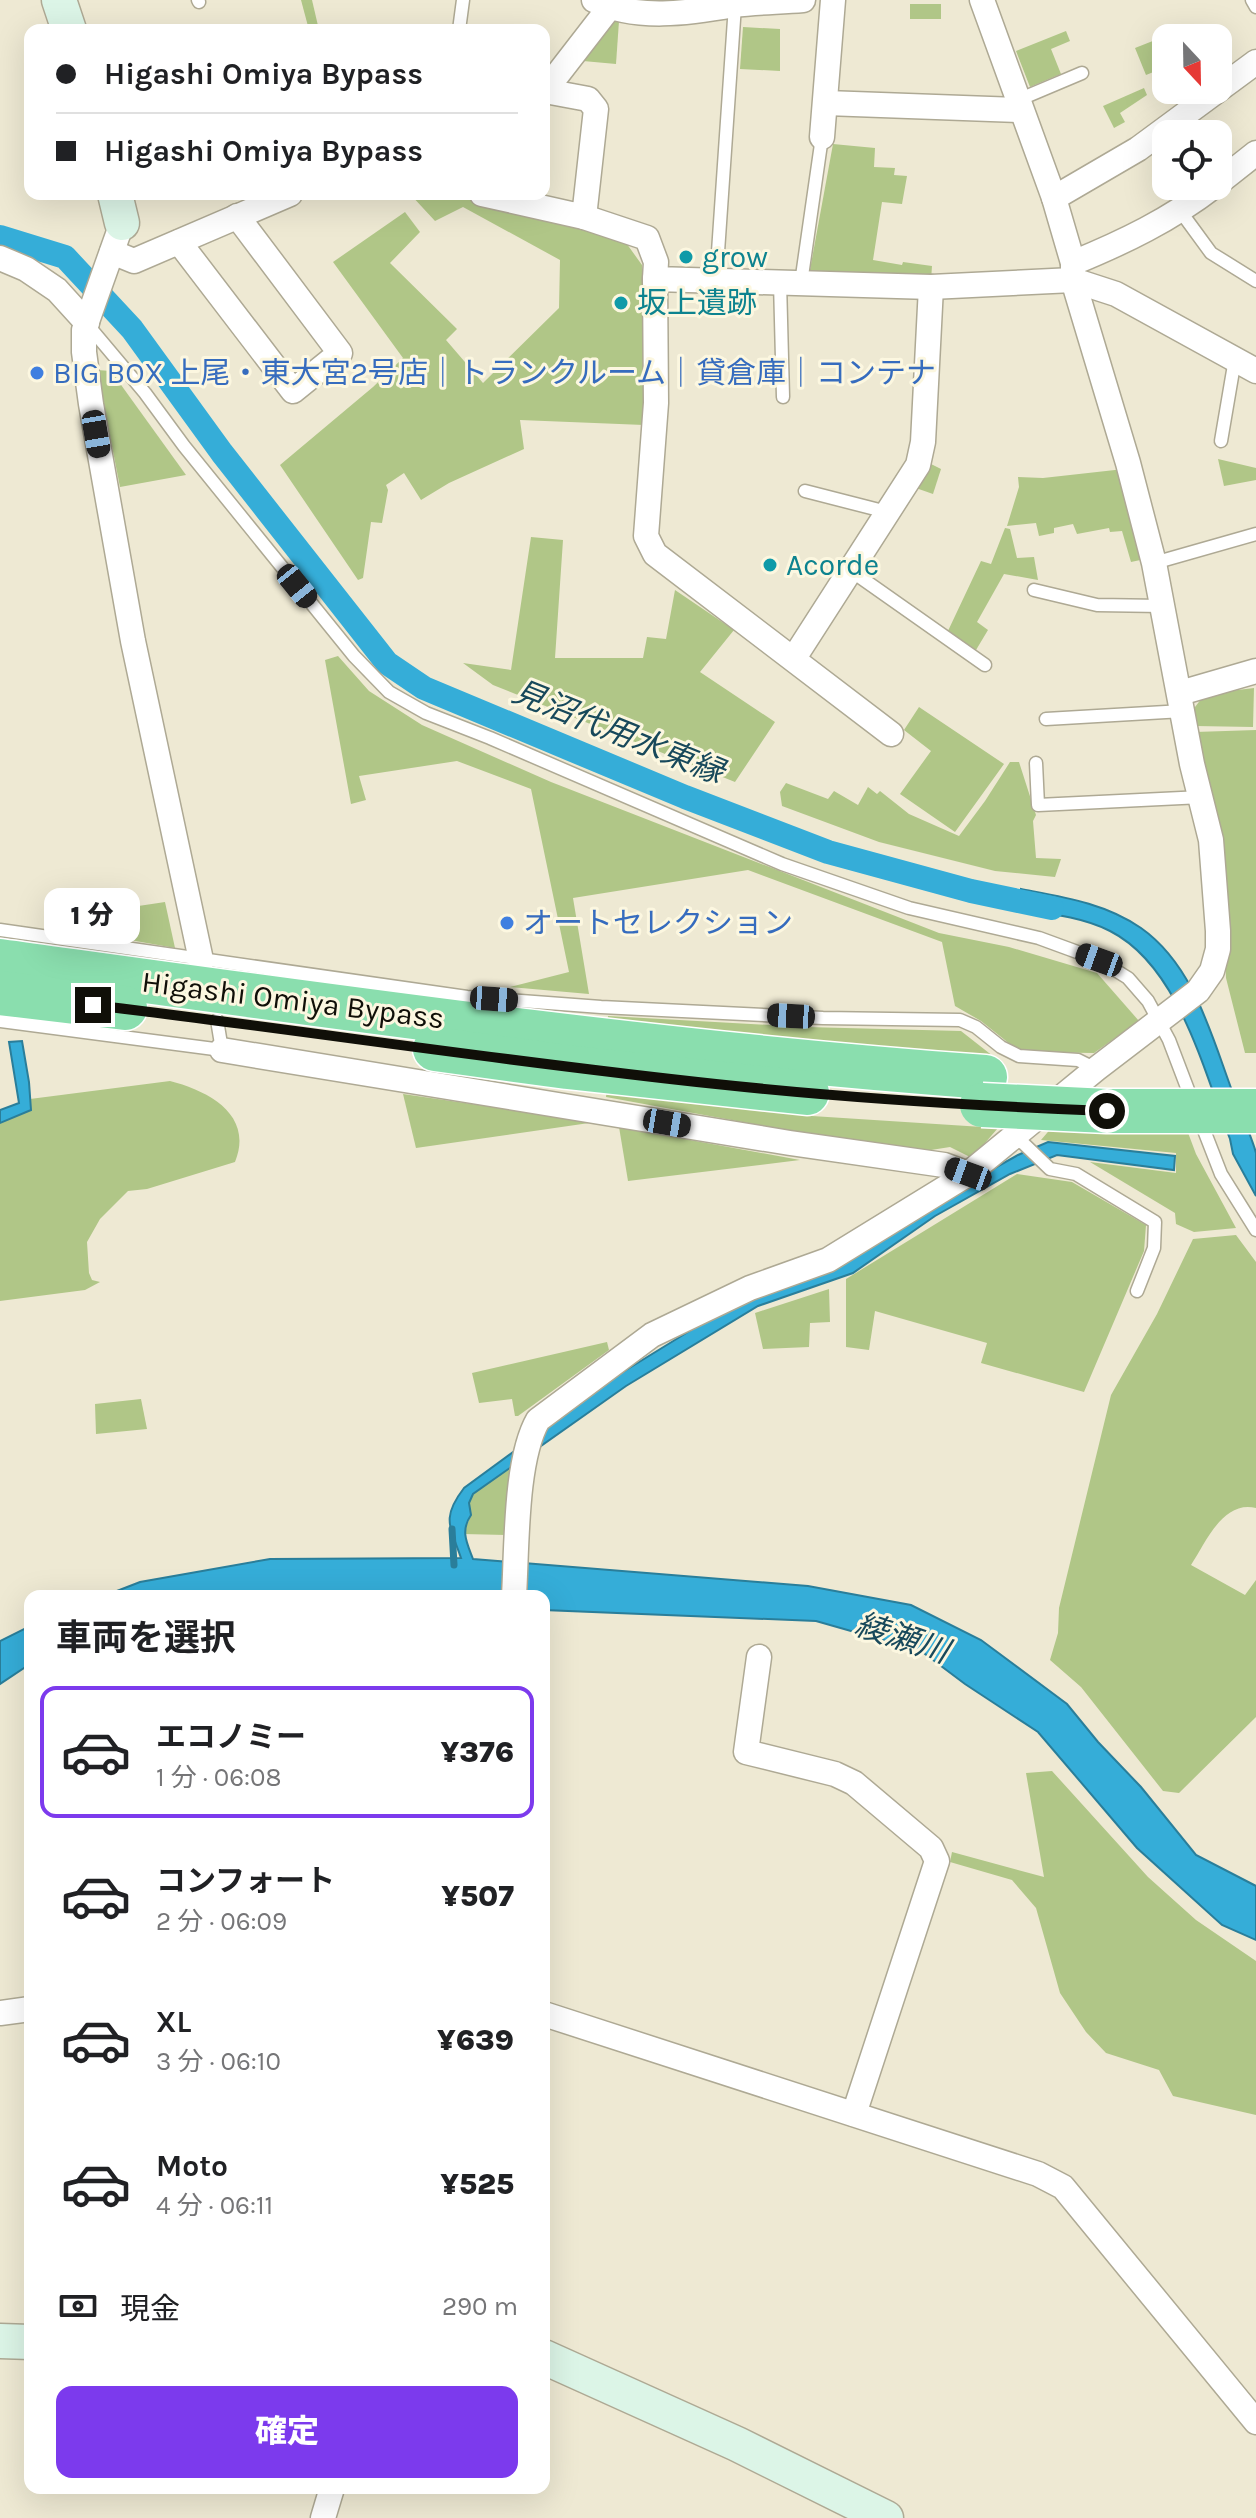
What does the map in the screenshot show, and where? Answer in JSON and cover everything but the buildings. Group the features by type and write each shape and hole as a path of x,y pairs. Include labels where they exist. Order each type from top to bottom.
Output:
{"highway":[{"name":"Higashi Omiya Bypass","path":"0,961 209,1005 567,1067 704,1083 849,1097 1098,1083 1256,1083"},
{"name":"Higashi Omiya Bypass","path":"0,993 209,1005"},
{"name":"Higashi Omiya Bypass","path":"983,1091 1107,1111 1256,1111"}],"street":[{"path":"59,0 67,24"},
{"path":"550,84 602,4 640,13 715,10 735,5 803,0"},
{"path":"822,137 833,0"},
{"path":"514,1590 523,1466 530,1433 538,1420 652,1335 750,1288 828,1260 968,1174 1017,1141 1096,1069 1198,991 1212,971 1218,940 1211,840 1192,764 1154,563 1054,198 982,0"},
{"path":"1054,198 1138,149 1256,62"},
{"path":"550,93 588,99 596,109 584,217"},
{"path":"826,103 1020,105"},
{"path":"1232,172 1256,153"},
{"path":"114,233 134,261 276,200"},
{"path":"509,200 584,217 647,238 656,262 656,403 646,536 655,554 891,734"},
{"path":"655,279 931,287 1073,271 1181,212 1196,200"},
{"path":"179,242 293,391 340,353 237,216"},
{"path":"114,233 87,323 84,352 133,641 209,1005 790,1143 944,1165 968,1174"},
{"path":"0,258 26,269 57,290 87,323"},
{"path":"1073,271 1245,365"},
{"path":"794,658 918,465 923,442 931,287"},
{"path":"1181,702 1256,671"},
{"path":"759,1657 746,1752 835,1774 854,1783 931,1848 937,1861 854,2114"},
{"path":"0,2013 24,2010"},
{"path":"550,2016 1038,2174 1063,2187 1256,2422"},
{"path":"0,2341 24,2342"},
{"path":"550,2360 737,2444 886,2518"},
{"path":"323,2518 330,2494"}],"lane":[{"path":"460,24 463,0"},
{"path":"1252,0 1256,7"},
{"path":"716,281 735,5"},
{"path":"1020,105 1082,73"},
{"path":"783,397 791,282 822,137"},
{"path":"1181,212 1211,253 1256,281"},
{"path":"87,323 354,656 389,692 426,713 782,864 909,908 1039,938 1099,960 1128,978 1164,1016 1221,1174 1256,1230"},
{"path":"1221,441 1245,365"},
{"path":"805,491 887,512"},
{"path":"1154,563 1256,534"},
{"path":"850,570 985,665"},
{"path":"1034,590 1097,605 1162,606"},
{"path":"1046,719 1181,702"},
{"path":"1036,763 1038,805 1202,797"},
{"path":"0,930 209,1005"},
{"path":"0,1021 209,1005 482,998 823,1018 960,1020 1019,1056 1078,1060 1096,1069"},
{"path":"1017,1141 1050,1169 1076,1174 1155,1222 1154,1248 1137,1291"}],"green space":[{"path":"301,0 312,0 318,24 307,24"},
{"path":"910,4 941,4 941,19 910,19"},
{"path":"610,21 619,21 616,64 583,61"},
{"path":"743,27 780,29 780,71 740,69"},
{"path":"1066,31 1070,41 1051,49 1061,74 1030,87 1016,51"},
{"path":"1152,41 1152,73 1146,75 1135,48"},
{"path":"1144,88 1147,95 1120,113 1125,122 1114,128 1103,106"},
{"path":"833,144 875,148 874,167 895,168 894,175 907,176 902,204 882,202 873,260 932,266 931,280 809,275"},
{"path":"416,200 483,200 624,240 642,265 644,425 520,420 524,449 449,483 421,500 404,473 386,485 388,490 382,523 371,522 363,578 358,580 280,465 403,358 333,262 405,212 420,232 390,263 457,329 446,340 483,383 559,308 560,260 463,207 435,221"},
{"path":"97,370 111,371 186,475 120,487"},
{"path":"1218,459 1256,468 1256,480 1224,486"},
{"path":"927,462 941,469 933,494 913,487"},
{"path":"1124,469 1145,559 1131,562 1122,531 1110,532 1109,528 1077,534 1073,524 1054,528 1054,533 1039,536 1036,523 1007,526 1019,487 1018,477 1043,478"},
{"path":"1005,528 1010,529 1017,558 1034,557 1038,580 1004,574 977,622 988,630 976,650 947,633 981,561 991,564"},
{"path":"531,537 563,540 555,658 643,658 647,637 666,639 675,590 734,630 700,672 775,722 735,782 493,685 463,663 511,670"},
{"path":"338,656 369,691 422,725 551,782 939,933 1009,947 1097,973 1139,1021 1094,1053 1020,1052 981,1021 955,1006 942,942 748,870 573,898 589,994 510,987 569,972 531,789 457,761 359,776 366,800 351,804 325,660"},
{"path":"1254,688 1253,727 1195,726 1195,707 1205,694"},
{"path":"919,707 1004,764 955,832 900,794 931,751 904,730"},
{"path":"1256,730 1256,1053 1245,1053 1226,978 1221,843 1195,732"},
{"path":"1010,762 1019,762 1036,815 1033,821 1036,858 1061,859 1055,877 995,871 879,842 782,806 780,792 786,783 828,799 834,791 858,805 868,787 877,794 880,791 909,814 959,836"},
{"path":"165,902 175,948 51,926 52,919"},
{"path":"608,1016 806,1027 961,1031 1003,1064 607,1025"},
{"path":"170,1081 213,1099 233,1118 239,1145 235,1162 147,1189 128,1191 100,1219 87,1242 89,1273 92,1280 100,1282 85,1290 0,1301 0,1123 30,1110 30,1099"},
{"path":"607,1088 812,1116 998,1128 972,1158 950,1147 912,1153 606,1097"},
{"path":"403,1094 596,1122 416,1148"},
{"path":"1053,1126 1187,1130 1196,1154 1236,1228 1194,1232 1176,1224 1175,1213 1090,1162 1176,1173 1176,1153 1041,1140"},
{"path":"619,1127 800,1160 628,1181"},
{"path":"1017,1174 1072,1182 1146,1225 1144,1251 1084,1392 981,1363 987,1343 875,1311 869,1350 846,1347 846,1279"},
{"path":"1236,1235 1256,1262 1256,1508 1244,1507 1225,1516 1191,1565 1245,1595 1256,1580 1256,1717 1179,1793 1163,1791 1081,1687 1050,1660 1058,1633 1059,1608 1111,1395 1157,1314 1193,1239"},
{"path":"829,1289 830,1322 810,1323 809,1347 763,1349 755,1313"},
{"path":"607,1342 609,1350 518,1416 515,1416 512,1399 479,1403 472,1373"},
{"path":"141,1399 147,1429 96,1434 95,1404"},
{"path":"512,1466 506,1535 463,1534 471,1515 469,1503 473,1494"},
{"path":"1052,1771 1148,1877 1196,1920 1256,1961 1256,2115 1173,2096 1159,2070 1106,2053 1086,2032 1060,1993 1036,1908 1012,1880 950,1862 952,1852 1044,1877 1026,1773"}],"water":[{"path":"1021,889 1083,902 1113,912 1141,928 1175,962 1200,1004 1254,1146 1256,1196 1233,1154 1186,1023 1154,969 1134,947 1099,926 1021,910"},
{"path":"22,1041 31,1110 0,1123 0,1110 19,1103 9,1042"},
{"name":"綾瀬川","path":"1048,1142 1175,1156 1174,1170 1057,1155 1010,1174 935,1216 853,1273 758,1306 626,1386 473,1494 465,1532 467,1542 473,1559 808,1586 911,1605 981,1640 1067,1704 1196,1855 1256,1886 1256,1940 1222,1925 1137,1848 1038,1732 921,1651 816,1621 550,1610 550,1590 119,1590 140,1582 270,1559 461,1558 451,1530 450,1515 464,1488 618,1375 735,1303 941,1198"},
{"path":"24,1629 24,1668 0,1684 0,1641"}],"waterway":[{"name":"見沼代用水東縁","path":"0,237 65,257 132,329 222,453 387,663 424,688 685,797 828,852 971,891 1052,908"},
{"path":"452,1529 454,1565"}],"place":[{"name":"grow","path":"686,257"},
{"name":"坂上遺跡","path":"621,303"},
{"name":"BIG BOX 上尾・東大宮2号店｜トランクルーム｜貸倉庫｜コンテナ","path":"37,373"},
{"name":"Acorde","path":"770,565"},
{"name":"オートセレクション","path":"507,923"}],"route":[{"path":"93,1005 719,1085 849,1097 1107,1111"}]}
